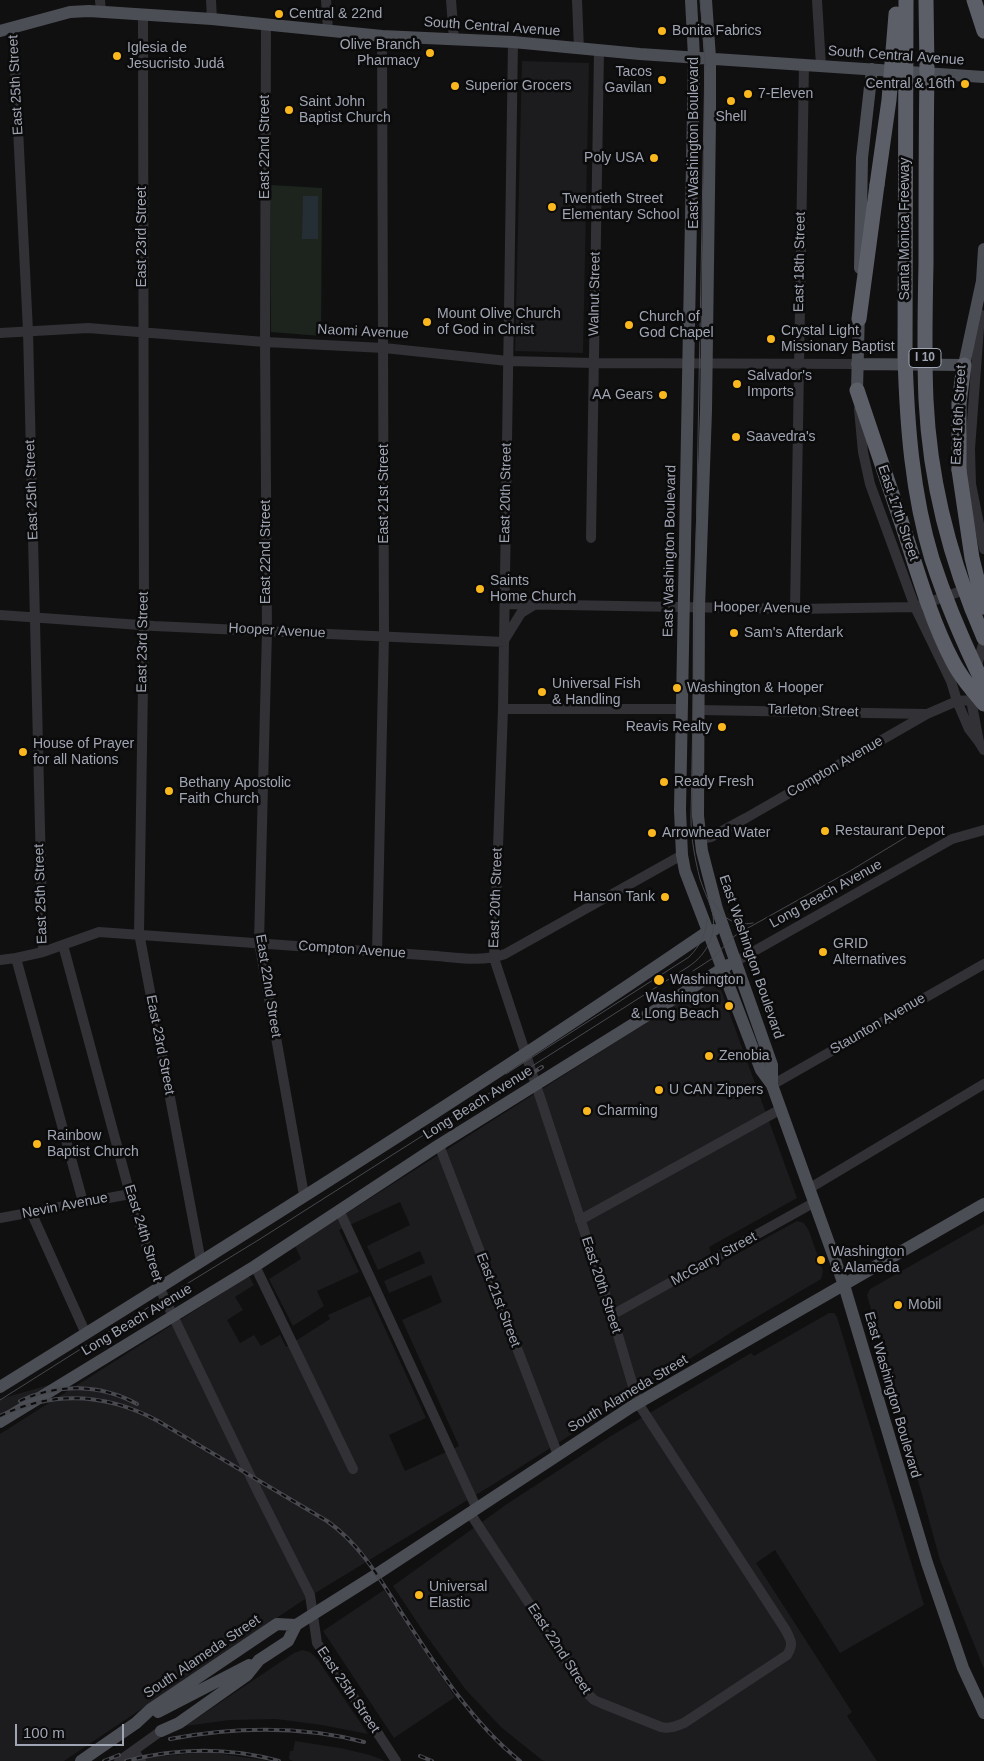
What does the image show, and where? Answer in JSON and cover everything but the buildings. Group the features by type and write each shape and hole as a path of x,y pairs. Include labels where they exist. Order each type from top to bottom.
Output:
{"highway":[{"path":"859,319 889,100 897,0"},
{"name":"Santa Monica Freeway","path":"906,0 905,356 912,458 919,505 932,557 959,631 984,685"},
{"name":"Santa Monica Freeway","path":"926,0 925,371 928,426 934,476 945,528 959,576 984,640"},
{"path":"974,0 984,31"},
{"path":"964,365 959,403 959,470 972,558 984,607"},
{"path":"857,390 934,618 952,661 978,702"}],"main road":[{"name":"East Washington Boulevard","path":"691,0 694,57 690,363 680,810 682,855 703,935 721,969 761,1070 772,1085 815,1202 844,1285 927,1564 963,1668 984,1713"},
{"name":"East Washington Boulevard","path":"706,0 710,58 706,420 699,607 698,816 704,863 717,909 772,1065 772,1085"},
{"name":"South Central Avenue","path":"0,31 70,12 101,6 142,15 212,19 382,36 513,42 599,51 984,77"},
{"name":"East 17th Street","path":"857,390 862,158 872,68"},
{"name":"East 16th Street","path":"964,365 982,281 984,249"},
{"name":"Naomi Avenue","path":"857,364 964,365"},
{"path":"703,935 713,930 719,932 730,945"},
{"name":"Long Beach Avenue","path":"0,1387 160,1289 703,935"},
{"name":"Long Beach Avenue","path":"0,1422 255,1266 439,1145 735,962"},
{"name":"South Alameda Street","path":"161,1731 174,1726 246,1675 259,1660 288,1641 296,1625 638,1403 984,1204"},
{"name":"South Alameda Street","path":"81,1761 136,1723 151,1709 277,1624 296,1625"},
{"path":"161,1731 237,1651"},
{"path":"136,1723 259,1660"}],"street":[{"path":"211,0 212,19"},
{"path":"326,0 328,30"},
{"path":"451,0 454,40"},
{"path":"577,0 578,49"},
{"path":"816,0 821,66"},
{"name":"East 23rd Street","path":"142,15 144,625 139,934 201,1262"},
{"name":"East 22nd Street","path":"266,24 266,631 259,942 304,1195"},
{"name":"East 25th Street","path":"13,27 28,331 43,952"},
{"name":"East 21st Street","path":"377,952 384,636 382,36"},
{"name":"East 20th Street","path":"513,42 503,708 494,958 612,1315 638,1403 791,1639 791,1648 787,1655 738,1688"},
{"name":"Walnut Street","path":"591,538 599,51"},
{"name":"East 18th Street","path":"794,609 804,65"},
{"name":"East 16th Street","path":"982,281 970,449 971,484 984,549"},
{"name":"Naomi Avenue","path":"0,333 88,328 265,342 384,348 508,361 857,364"},
{"name":"East 17th Street","path":"857,390 862,452 870,484 915,607 951,681 969,729 982,746"},
{"name":"Hooper Avenue","path":"504,604 794,609 915,607 984,583"},
{"path":"504,642 521,612 535,604"},
{"name":"Hooper Avenue","path":"0,615 144,625 504,642"},
{"path":"982,746 978,702 972,679 984,640"},
{"name":"Compton Avenue","path":"700,839 711,837 746,818 927,714 957,701 978,702"},
{"path":"503,708 682,709"},
{"name":"Tarleton Street","path":"699,710 927,714"},
{"name":"Long Beach Avenue","path":"735,962 952,839 984,830"},
{"name":"Compton Avenue","path":"0,960 43,952 99,932 259,942 377,952 494,958 505,954 682,855"},
{"name":"East 24th Street","path":"63,945 130,1194 160,1289 310,1596 312,1614"},
{"path":"16,958 84,1202"},
{"name":"Staunton Avenue","path":"772,1085 984,964"},
{"path":"810,1188 984,1084"},
{"path":"580,1220 782,1109"},
{"name":"East 21st Street","path":"439,1145 558,1455"},
{"name":"Nevin Avenue","path":"0,1218 130,1194"},
{"name":"McGarry Street","path":"612,1315 815,1202"},
{"name":"East 22nd Street","path":"339,1210 473,1511 594,1700 668,1728 684,1723 738,1688"},
{"path":"31,1212 86,1334"},
{"path":"255,1266 353,1470"},
{"name":"East 25th Street","path":"312,1614 317,1643 396,1761"},
{"name":"South Alameda Street","path":"119,1761 161,1731"},
{"path":"134,1751 141,1761"}],"shaded area":[{"name":"Twentieth Street Elementary School","path":"522,61 589,63 583,353 515,351"},
{"path":"270,185 322,188 321,336 271,332"},
{"path":"303,196 318,196 318,239 302,239"},
{"path":"717,979 797,1198 709,1247 715,1266 797,1221 804,1223 809,1231 823,1271 821,1279 738,1328 497,1482 299,1603 64,1761 0,1761 0,1434 249,1276 254,1285 235,1297 243,1310 227,1320 240,1343 254,1335 261,1346 280,1335 286,1347 330,1319 328,1315 370,1296 426,1418 389,1435 405,1471 459,1446 402,1320 442,1302 431,1275 389,1293 384,1281 425,1263 420,1251 378,1270 367,1246 410,1225 400,1202 339,1230 359,1272 317,1291 324,1306 293,1326 269,1279 301,1259 295,1246"},
{"path":"984,1224 984,1669 940,1560 867,1295 870,1289"},
{"path":"829,1313 834,1313 837,1317 924,1605 840,1653 775,1550 756,1563 852,1712 847,1716 877,1761 542,1760 502,1728 466,1690 393,1586 507,1504 611,1436 751,1353 754,1356"},
{"path":"56,1383 0,1418 0,1399"},
{"path":"384,1590 455,1697 394,1738 323,1631"},
{"path":"302,1650 310,1652 318,1660 368,1734 276,1719 230,1720 185,1726 294,1653"},
{"path":"295,1741 340,1748 370,1755 385,1761 293,1761 289,1759 290,1751 293,1751"},
{"path":"208,1752 270,1761 141,1761 153,1757"}],"tram line":[{"path":"0,1400 260,1239 688,967 706,949 713,933 714,925 710,904 696,864 691,818 705,58 700,0"},
{"path":"693,971 713,958 739,933 850,871 906,837"},
{"path":"713,901 720,912 729,920 740,924 753,923"},
{"path":"506,1074 689,957 702,940 707,919"}],"railway":[{"path":"520,1081 542,1067"},
{"path":"20,1401 49,1391 79,1388 109,1393 137,1404"},
{"path":"0,1416 40,1402 60,1399 80,1398 119,1405 158,1421 327,1521 350,1540 359,1551 441,1672 470,1710 502,1746 520,1761"},
{"path":"170,1739 243,1730 291,1730 340,1736 364,1742"},
{"path":"126,1761 164,1754 202,1751 241,1753 279,1761"},
{"path":"104,1761 119,1755"},
{"path":"420,1756 432,1761"}],"place":[{"name":"Central & 22nd","path":"279,14"},
{"name":"Bonita Fabrics","path":"662,31"},
{"name":"Olive Branch Pharmacy","path":"430,53"},
{"name":"Iglesia de Jesucristo Judá","path":"117,56"},
{"name":"Tacos Gavilan","path":"662,80"},
{"name":"Central & 16th","path":"965,84"},
{"name":"Superior Grocers","path":"455,86"},
{"name":"7-Eleven","path":"748,94"},
{"name":"Shell","path":"731,101"},
{"name":"Saint John Baptist Church","path":"289,110"},
{"name":"Poly USA","path":"654,158"},
{"name":"Twentieth Street Elementary School","path":"552,207"},
{"name":"Mount Olive Church of God in Christ","path":"427,322"},
{"name":"Church of God Chapel","path":"629,325"},
{"name":"Crystal Light Missionary Baptist","path":"771,339"},
{"name":"Salvador's Imports","path":"737,384"},
{"name":"AA Gears","path":"663,395"},
{"name":"Saavedra's","path":"736,437"},
{"name":"Saints Home Church","path":"480,589"},
{"name":"Sam's Afterdark","path":"734,633"},
{"name":"Washington & Hooper","path":"677,688"},
{"name":"Universal Fish & Handling","path":"542,692"},
{"name":"Reavis Realty","path":"722,727"},
{"name":"House of Prayer for all Nations","path":"23,752"},
{"name":"Ready Fresh","path":"664,782"},
{"name":"Bethany Apostolic Faith Church","path":"169,791"},
{"name":"Restaurant Depot","path":"825,831"},
{"name":"Arrowhead Water","path":"652,833"},
{"name":"Hanson Tank","path":"665,897"},
{"name":"GRID Alternatives","path":"823,952"},
{"name":"Washington","path":"659,980"},
{"name":"Washington & Long Beach","path":"729,1006"},
{"name":"Zenobia","path":"709,1056"},
{"name":"U CAN Zippers","path":"659,1090"},
{"name":"Charming","path":"587,1111"},
{"name":"Rainbow Baptist Church","path":"37,1144"},
{"name":"Washington & Alameda","path":"821,1260"},
{"name":"Mobil","path":"898,1305"},
{"name":"Universal Elastic","path":"419,1595"}]}
